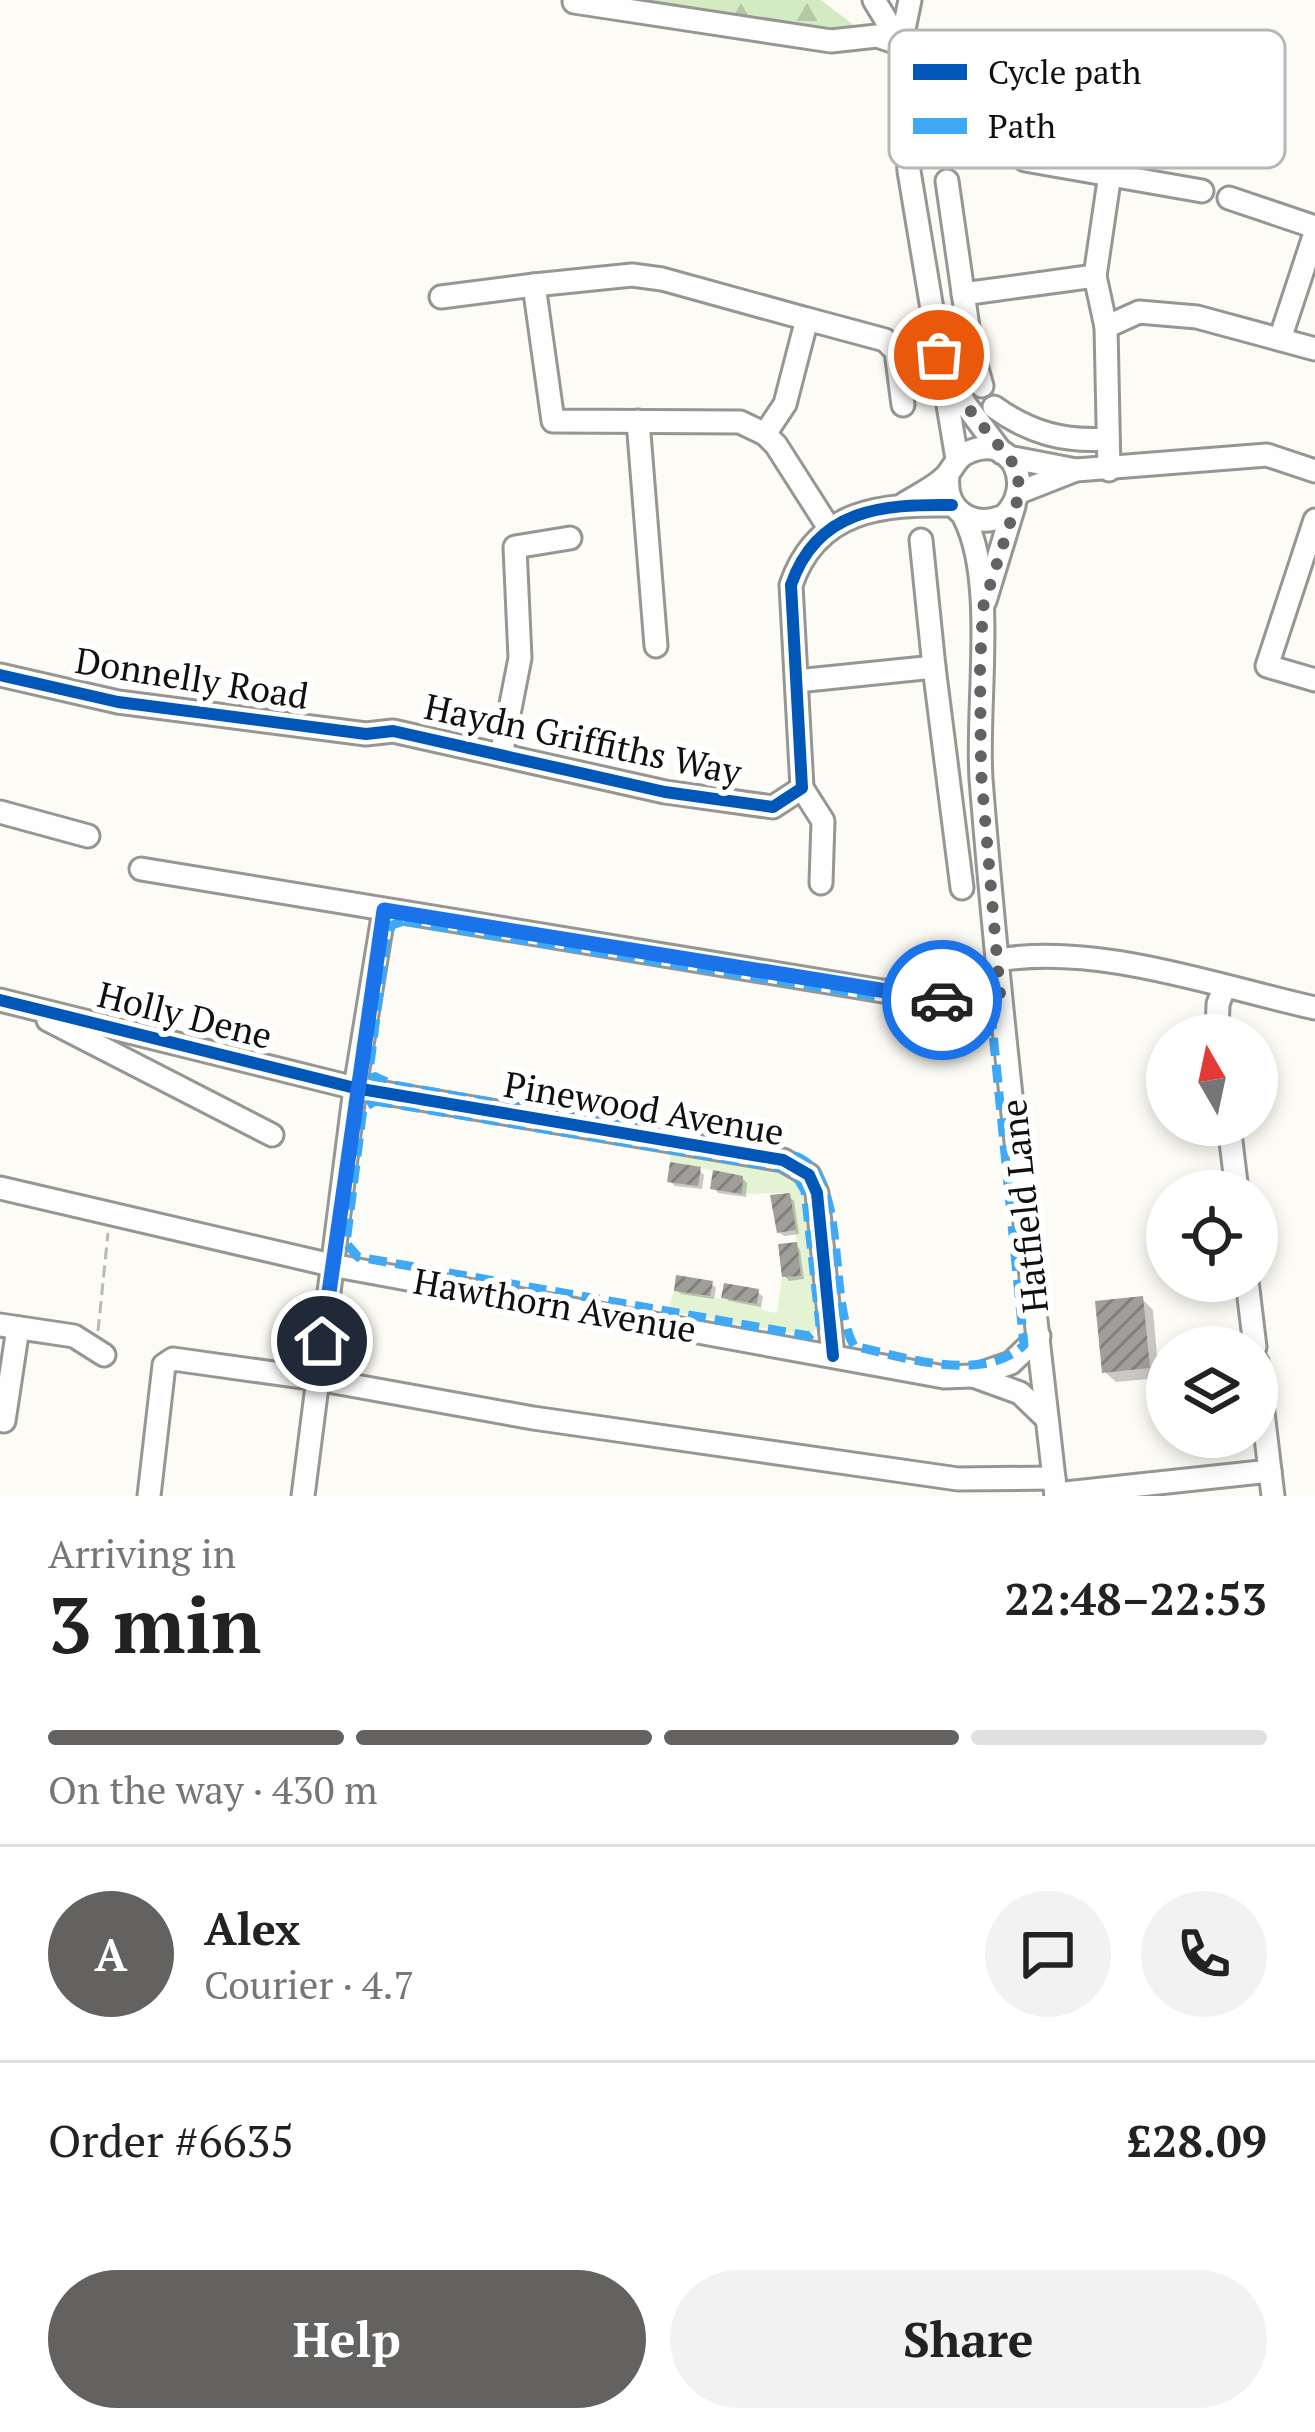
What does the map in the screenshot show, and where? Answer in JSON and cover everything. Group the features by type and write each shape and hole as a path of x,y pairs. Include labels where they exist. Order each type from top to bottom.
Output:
{"street":[{"path":"874,0 892,30"},
{"path":"904,30 910,0"},
{"path":"574,2 831,41 877,37 889,40"},
{"path":"909,168 958,511 973,540 983,607"},
{"path":"1071,168 1202,191"},
{"path":"1109,470 1106,327 1095,276 1110,175"},
{"path":"947,181 971,348 982,386"},
{"path":"1229,198 1286,215 1315,230 1280,339"},
{"path":"963,294 1095,276"},
{"path":"441,297 588,277 662,279 885,340 896,351 903,405"},
{"path":"534,285 553,421 740,422 765,434 829,527"},
{"path":"1106,327 1139,311 1197,317 1315,349"},
{"path":"765,434 785,404 807,319"},
{"path":"939,355 965,404 1016,467 1017,499 983,607"},
{"path":"994,407 1042,434 1079,441 1108,439"},
{"path":"638,421 656,646"},
{"path":"903,504 979,448 1076,470 1267,455 1315,471"},
{"path":"820,883 823,820 802,788 791,584 800,559 829,527 854,516 903,504 991,521 1017,499 1076,470"},
{"path":"1315,520 1267,666 1315,680"},
{"path":"501,755 520,658 515,547 570,538"},
{"path":"921,540 962,888"},
{"name":"Hatfield Lane","path":"983,607 981,772 1000,993 1055,1489"},
{"path":"797,681 934,667"},
{"name":"Donnelly Road","path":"0,675 118,702 376,733"},
{"name":"Haydn Griffiths Way","path":"376,733 393,731 665,792 773,807 802,788"},
{"path":"0,812 88,836"},
{"path":"140,869 931,999 1000,993"},
{"path":"303,1496 331,1265 384,910"},
{"path":"998,960 1078,956 1315,1008"},
{"path":"1218,1014 1224,988"},
{"path":"9,1002 272,1136"},
{"name":"Holly Dene","path":"9,1002 356,1088"},
{"name":"Pinewood Avenue","path":"356,1088 783,1160 796,1166 809,1175 817,1193 833,1356"},
{"name":"Hawthorn Avenue","path":"0,1188 331,1265 944,1377 973,1376 1020,1393 1048,1420"},
{"path":"4,1421 9,1327 74,1336 100,1353"},
{"path":"973,1376 1012,1363 1039,1336"},
{"path":"149,1496 167,1362 173,1359 533,1418 1055,1489 1270,1471"},
{"path":"1268,1458 1274,1496"}],"path":[{"path":"100,1353 110,1214"}],"green space":[{"path":"596,0 821,0 869,37"},
{"path":"671,1150 782,1168 802,1183 822,1321 810,1336 668,1311 674,1291 761,1305 761,1310 777,1313 782,1277 801,1275 790,1193 742,1194 743,1176 670,1162"}],"building":[{"path":"670,1162 701,1167 698,1186 667,1182"},
{"path":"713,1170 743,1176 742,1194 710,1189"},
{"path":"790,1193 796,1230 777,1233 770,1195"},
{"path":"797,1242 801,1276 782,1277 778,1244"},
{"path":"676,1275 713,1281 710,1296 674,1291"},
{"path":"724,1283 759,1289 757,1304 721,1298"},
{"path":"1143,1296 1146,1368 1102,1373 1095,1301"}],"marked path":[{"path":"404,921 938,1006 979,1006 991,1013 1024,1345 1007,1357 965,1365 919,1361 854,1346 841,1299 824,1189 814,1170 798,1157 394,1085 373,1076 370,1064 386,938 392,925 404,921"},
{"path":"375,1101 782,1168 795,1174 805,1191 820,1326 809,1336 358,1257 346,1243 363,1108 375,1101"}],"cycle path":[{"path":"0,675 118,702 366,734 393,731 665,792 773,807 802,788 791,585 803,560 817,540 855,516 901,506 952,505"},
{"path":"0,1000 355,1088 783,1160 809,1175 817,1193 833,1356"}],"way so far":[{"path":"939,355 965,404 1016,467 1020,479 1020,492 983,607 980,667 981,772 1000,993 942,1000"}],"route":[{"path":"322,1341 384,910 942,1000"}]}
